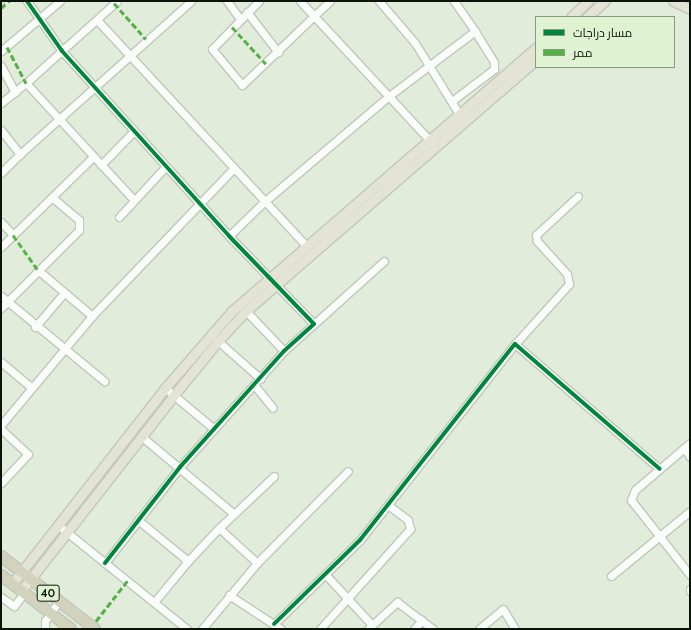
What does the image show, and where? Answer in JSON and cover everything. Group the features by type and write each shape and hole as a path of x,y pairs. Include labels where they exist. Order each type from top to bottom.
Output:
{"highway":[{"name":"40","path":"1,556 95,629"},
{"name":"40","path":"1,575 71,629"}],"main road":[{"path":"572,16 588,1"},
{"path":"588,16 605,1"},
{"path":"673,1 690,9"},
{"path":"22,592 30,579 66,532 174,394 271,281 306,246 535,49"},
{"path":"12,584 207,337 271,281 436,146 535,61"}],"street":[{"path":"27,1 62,51 229,236 314,324"},
{"path":"1,51 60,1"},
{"path":"1,103 26,83 117,1"},
{"path":"1,173 20,154 59,121 130,53 191,1"},
{"path":"226,1 240,19"},
{"path":"259,1 212,49 239,84 245,85 330,1"},
{"path":"300,1 436,146"},
{"path":"379,1 409,34 460,114"},
{"path":"452,101 494,69 494,62 454,1"},
{"path":"247,12 278,52"},
{"path":"97,20 130,53 264,202 306,246"},
{"path":"229,236 264,202 389,96 475,31"},
{"path":"1,66 15,92"},
{"path":"26,83 59,121 134,200"},
{"path":"1,130 20,154"},
{"path":"101,165 134,131"},
{"path":"1,247 93,156"},
{"path":"119,217 166,166"},
{"path":"1,424 65,350 92,316 199,202 234,168"},
{"path":"274,624 360,540 515,344 569,284 568,274 537,241 536,235 578,196"},
{"path":"1,308 4,299 38,270 80,227 77,218 52,197"},
{"path":"1,222 13,235"},
{"path":"105,563 180,467 255,386 284,351 384,261"},
{"path":"38,270 92,316"},
{"path":"35,327 64,293"},
{"path":"4,299 35,327 104,381"},
{"path":"246,311 284,351"},
{"path":"218,341 261,379"},
{"path":"515,344 660,468"},
{"path":"1,362 32,388"},
{"path":"255,386 273,408"},
{"path":"166,388 214,429"},
{"path":"1,429 28,454 1,483"},
{"path":"141,436 180,467 234,514"},
{"path":"690,443 635,490 631,500 690,575"},
{"path":"684,448 690,456"},
{"path":"202,629 257,563 348,470"},
{"path":"155,601 188,561 219,528 274,476"},
{"path":"320,629 410,529 408,520 388,505"},
{"path":"611,576 690,511"},
{"path":"138,520 188,561"},
{"path":"58,525 155,601 187,629"},
{"path":"219,528 257,563"},
{"path":"325,574 370,627 397,602 433,629"},
{"path":"1,597 14,606 22,592"},
{"path":"229,595 281,629"},
{"path":"45,629 44,621 59,601"},
{"path":"479,629 503,609 516,629"},
{"path":"414,629 422,620"}],"marked path":[{"path":"1,8 9,1"},
{"path":"114,3 146,39"},
{"path":"232,27 266,64"},
{"path":"7,47 26,83"},
{"path":"13,235 38,270"},
{"path":"96,621 128,580"}],"cycle path":[{"path":"27,1 62,51 229,236 314,324 284,351 180,467 105,563"},
{"path":"274,624 360,540 515,344 660,469"}]}
